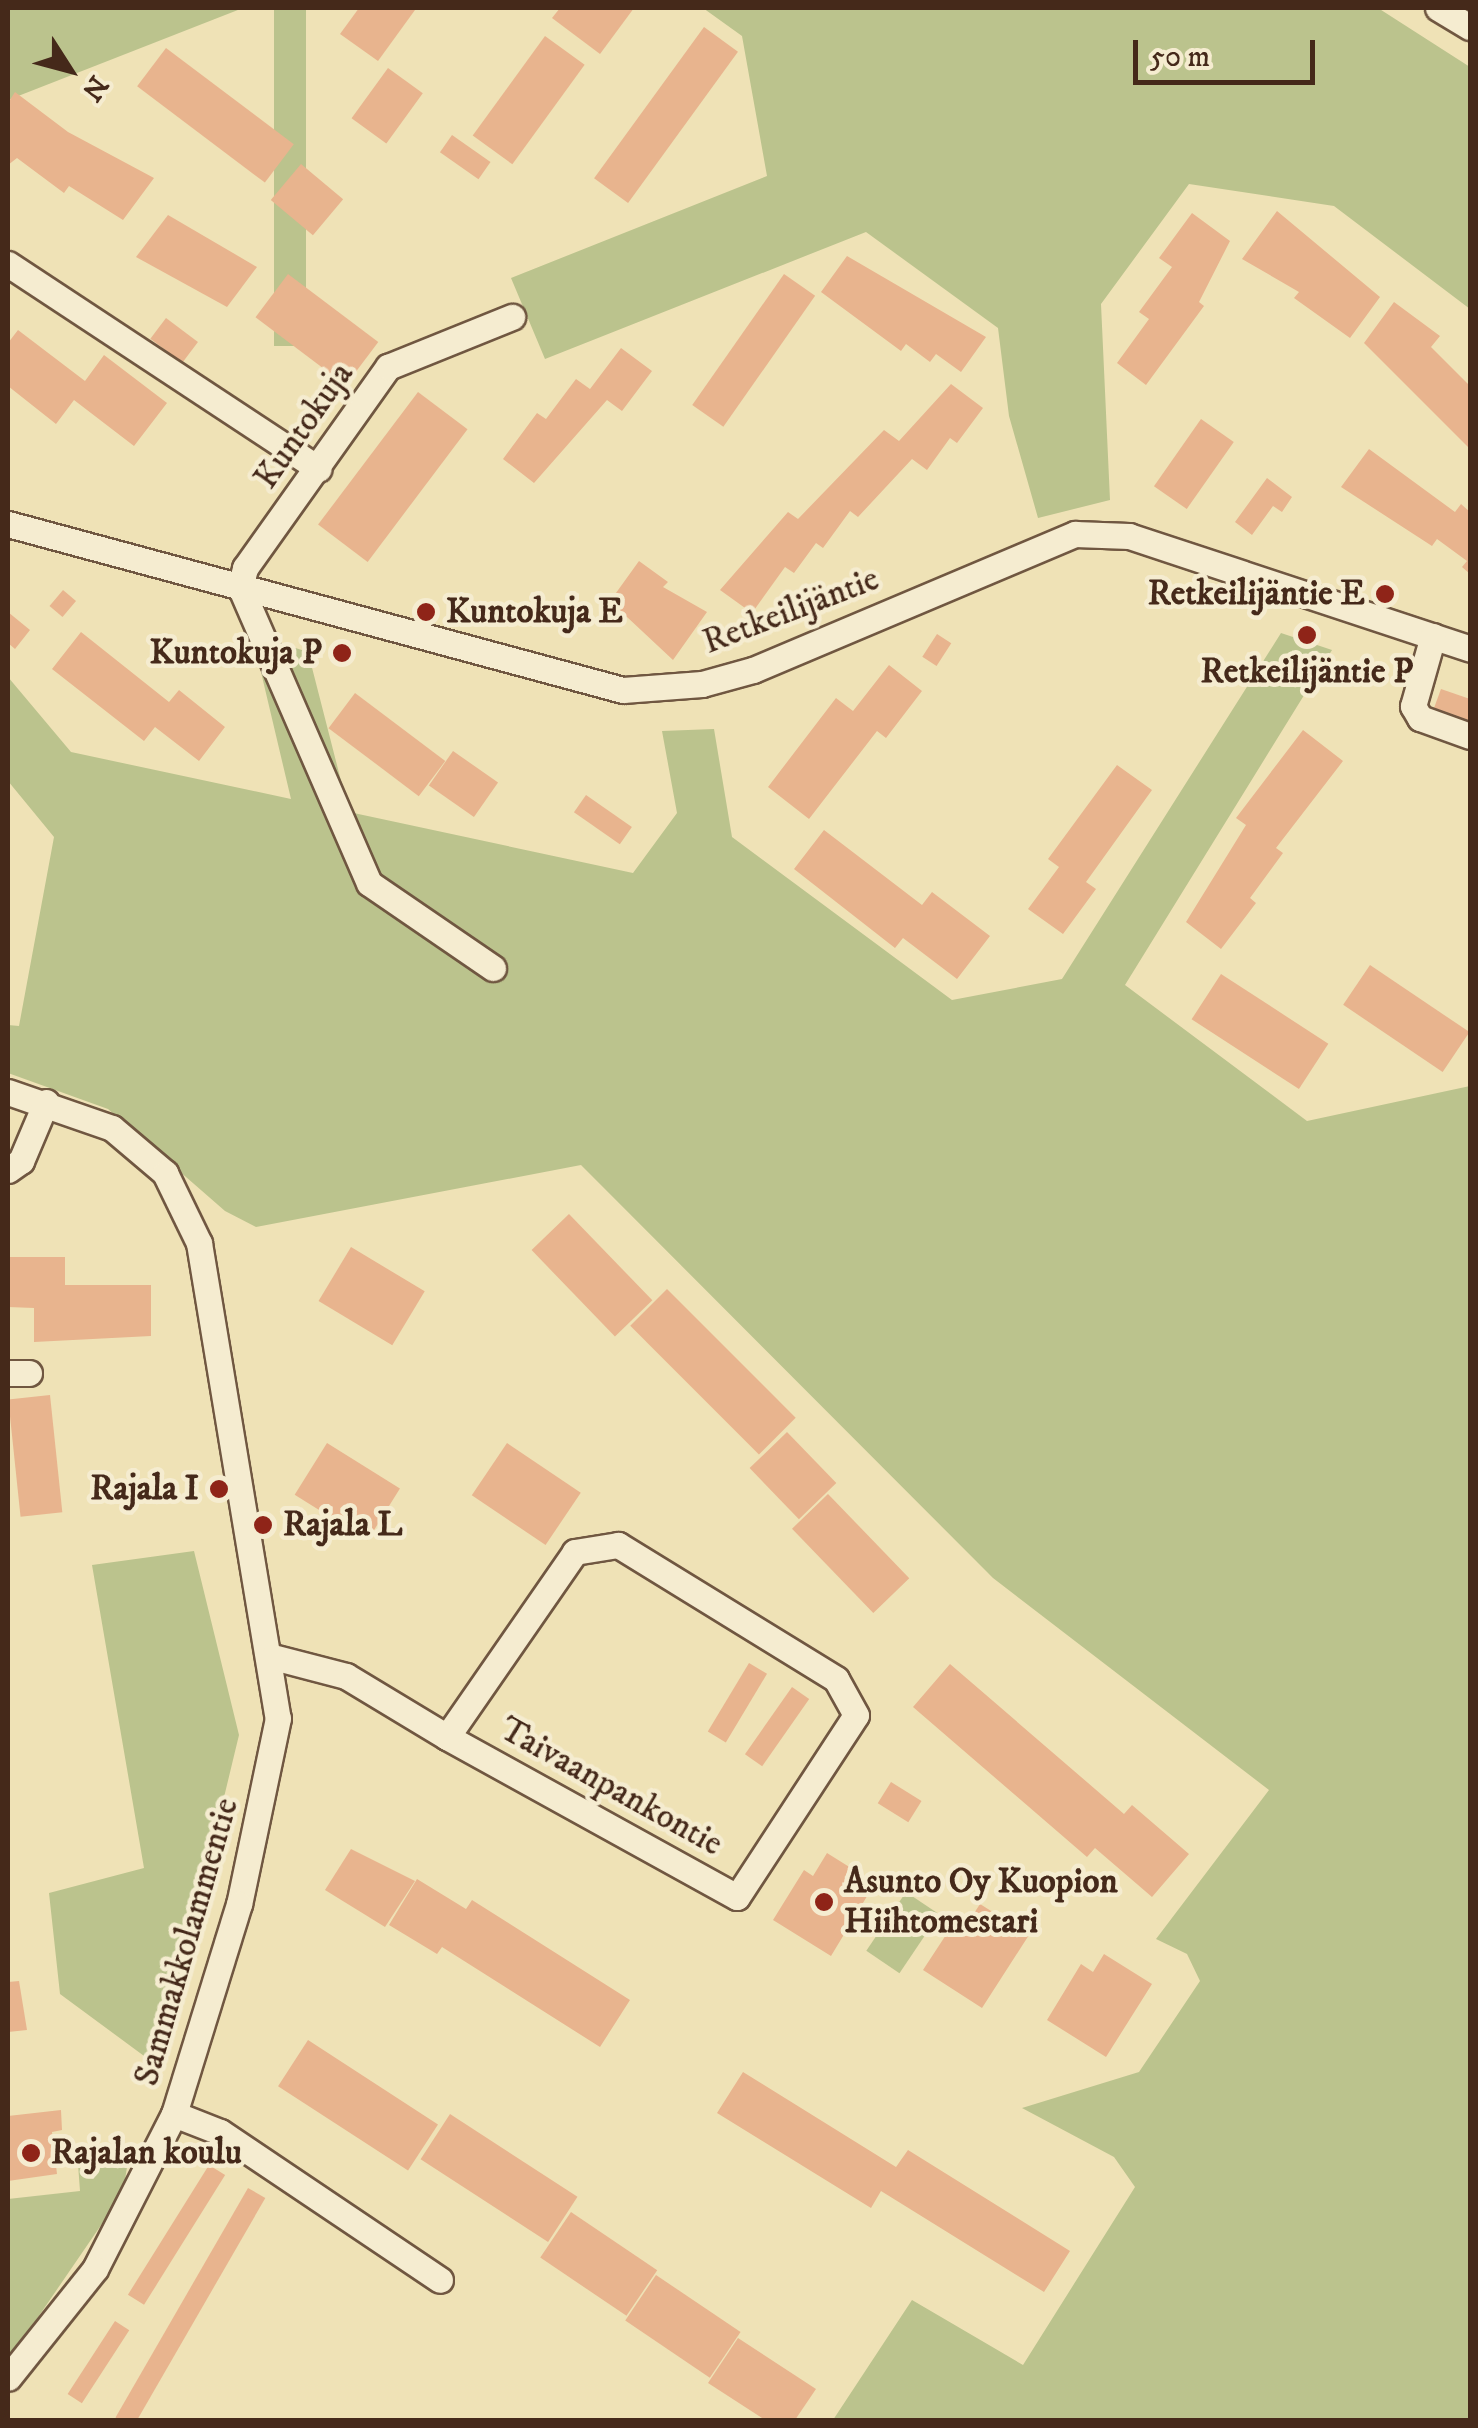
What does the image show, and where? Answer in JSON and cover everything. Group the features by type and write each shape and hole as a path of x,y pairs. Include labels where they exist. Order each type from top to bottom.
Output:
{"street":[{"path":"1438,8 1470,27"},
{"path":"8,264 319,469"},
{"name":"Kuntokuja","path":"240,587 245,568 388,367 512,317"},
{"name":"Retkeilijäntie","path":"8,524 623,690 662,689 753,670 1075,534 1129,536 1470,649"},
{"path":"240,587 370,883 493,968"},
{"path":"1433,636 1413,706 1420,718 1470,736"},
{"path":"8,1092 112,1128 165,1173 199,1243 244,1536 274,1658"},
{"path":"8,1170 21,1161 46,1102"},
{"name":"Taivaanpankontie","path":"274,1658 346,1676 447,1737 738,1896 856,1715 850,1694 618,1546 574,1552 447,1737"},
{"name":"Sammakkolammentie","path":"8,2378 95,2269 174,2114 276,1751 274,1658"},
{"path":"174,2114 220,2132 440,2280"}],"green space":[{"path":"8,8 243,8 8,100"},
{"path":"274,8 306,8 306,346 274,346"},
{"path":"703,8 1378,8 1470,67 1470,309 1334,206 1189,184 1101,304 1110,500 1038,518 1009,416 998,328 866,232 545,359 511,278 767,176 742,36"},
{"path":"1281,633 1332,650 1125,985 1307,1121 1470,1086 1470,2420 833,2420 912,2300 1023,2365 1135,2187 1114,2157 1022,2108 1139,2072 1200,1981 1187,1954 1156,1939 1269,1790 993,1578 581,1165 256,1227 225,1211 108,1109 8,1073 8,1025 19,1026 54,837 8,781 8,677 71,752 291,799 252,634 308,652 349,812 633,873 677,813 662,731 714,729 732,837 952,1000 1062,979"},
{"path":"194,1551 239,1735 159,2067 60,1994 49,1893 144,1868 92,1565"},
{"path":"906,1892 939,1914 899,1973 866,1951"},
{"path":"100,2157 127,2167 123,2193 8,2361 8,2199 80,2191 78,2164"}],"building":[{"path":"359,8 415,10 378,61 340,34"},
{"path":"560,8 634,8 600,54 552,18"},
{"path":"704,27 738,52 628,203 594,178"},
{"path":"545,36 585,65 512,164 473,136"},
{"path":"166,48 294,144 265,183 137,86"},
{"path":"388,68 423,93 386,143 352,118"},
{"path":"15,92 68,132 154,178 123,220 69,186 64,193 17,158 8,165 8,103"},
{"path":"452,135 491,162 478,179 440,152"},
{"path":"301,164 343,199 313,235 271,200"},
{"path":"1277,211 1380,297 1350,338 1294,298 1299,292 1242,259"},
{"path":"1192,213 1230,241 1199,302 1204,306 1146,385 1117,363 1149,319 1139,312 1172,267 1159,258"},
{"path":"168,215 257,267 227,307 136,257"},
{"path":"847,256 986,337 961,372 936,354 930,362 906,344 901,351 821,292"},
{"path":"288,274 378,342 346,385 256,317"},
{"path":"784,274 815,296 723,427 692,405"},
{"path":"1394,302 1440,336 1431,347 1468,384 1470,449 1364,343"},
{"path":"166,318 198,342 182,363 150,339"},
{"path":"18,330 85,381 104,355 167,403 134,446 74,400 56,424 8,386 8,343"},
{"path":"621,348 652,371 622,411 607,400 534,483 503,459 537,413 546,419 576,379 590,389"},
{"path":"951,384 983,408 957,443 950,438 927,470 912,459 858,517 850,511 823,548 816,543 794,573 785,567 752,613 720,590 788,512 798,519 884,430 899,441"},
{"path":"418,392 468,429 368,562 318,525"},
{"path":"1201,419 1234,442 1187,509 1154,486"},
{"path":"1369,449 1455,512 1461,504 1470,512 1470,574 1462,567 1467,561 1437,539 1432,546 1341,487"},
{"path":"1267,478 1292,497 1282,512 1273,506 1252,535 1235,522"},
{"path":"639,561 668,582 663,587 707,612 673,660 627,617 622,624 603,611"},
{"path":"63,590 76,601 63,617 50,606"},
{"path":"8,612 30,630 15,649 8,643"},
{"path":"81,632 169,702 179,690 225,727 199,761 155,727 144,741 52,669"},
{"path":"937,634 951,643 937,666 922,657"},
{"path":"889,665 922,691 886,738 877,731 809,819 768,787 836,698 853,711"},
{"path":"1441,689 1470,699 1470,721 1434,708"},
{"path":"355,693 445,761 419,796 329,728"},
{"path":"1303,730 1343,761 1276,848 1283,853 1250,898 1256,903 1221,949 1186,922 1246,825 1236,818"},
{"path":"453,751 498,783 474,817 429,785"},
{"path":"1117,765 1152,790 1086,882 1096,889 1063,934 1028,909 1059,867 1048,859"},
{"path":"586,795 632,827 620,844 574,812"},
{"path":"824,830 922,905 932,892 990,936 957,979 903,938 895,948 794,869"},
{"path":"1370,965 1469,1032 1443,1072 1343,1005"},
{"path":"1221,974 1328,1044 1299,1089 1192,1019"},
{"path":"569,1214 652,1300 615,1336 532,1250"},
{"path":"351,1247 425,1291 392,1345 319,1301"},
{"path":"8,1257 65,1257 65,1285 151,1285 151,1336 34,1342 34,1308 8,1307"},
{"path":"667,1289 796,1418 759,1454 630,1326"},
{"path":"50,1395 62,1512 21,1517 8,1399"},
{"path":"787,1432 836,1483 799,1519 750,1468"},
{"path":"327,1443 400,1489 368,1540 295,1495"},
{"path":"507,1443 581,1493 546,1545 472,1495"},
{"path":"828,1494 909,1578 873,1613 792,1529"},
{"path":"749,1663 767,1674 726,1742 708,1732"},
{"path":"950,1664 1124,1814 1132,1805 1189,1854 1152,1897 1095,1848 1087,1857 913,1707"},
{"path":"792,1687 809,1699 762,1766 745,1754"},
{"path":"891,1782 922,1801 908,1822 878,1803"},
{"path":"351,1849 415,1881 385,1927 325,1890"},
{"name":"Asunto Oy Kuopion Hiihtomestari","path":"827,1853 875,1883 831,1956 773,1920 804,1870 813,1876"},
{"path":"417,1879 466,1909 472,1900 630,2000 600,2047 442,1947 437,1954 389,1925"},
{"path":"980,1904 1029,1935 982,2008 923,1970 959,1915 969,1921"},
{"path":"1104,1954 1152,1984 1106,2057 1047,2020 1081,1964 1093,1972"},
{"path":"19,1981 27,2030 8,2032 8,1982"},
{"path":"308,2040 438,2124 408,2171 278,2086"},
{"path":"743,2072 896,2167 908,2150 1070,2251 1044,2292 881,2191 871,2208 717,2113"},
{"name":"Rajalan koulu","path":"61,2110 62,2130 52,2132 57,2174 8,2181 8,2116"},
{"path":"450,2114 577,2197 548,2242 421,2159"},
{"path":"209,2165 225,2175 144,2305 128,2295"},
{"path":"248,2188 265,2198 137,2420 116,2417"},
{"path":"571,2212 657,2270 626,2316 540,2258"},
{"path":"656,2275 741,2332 710,2378 625,2321"},
{"path":"115,2321 129,2330 82,2403 68,2394"},
{"path":"738,2338 816,2389 795,2420 765,2420 708,2383"}],"place":[{"name":"Retkeilijäntie E","path":"1385,594"},
{"name":"Kuntokuja E","path":"426,612"},
{"name":"Retkeilijäntie P","path":"1307,635"},
{"name":"Kuntokuja P","path":"342,653"},
{"name":"Rajala I","path":"219,1489"},
{"name":"Rajala L","path":"263,1525"},
{"name":"Asunto Oy Kuopion Hiihtomestari","path":"824,1902"},
{"name":"Rajalan koulu","path":"31,2153"}]}
